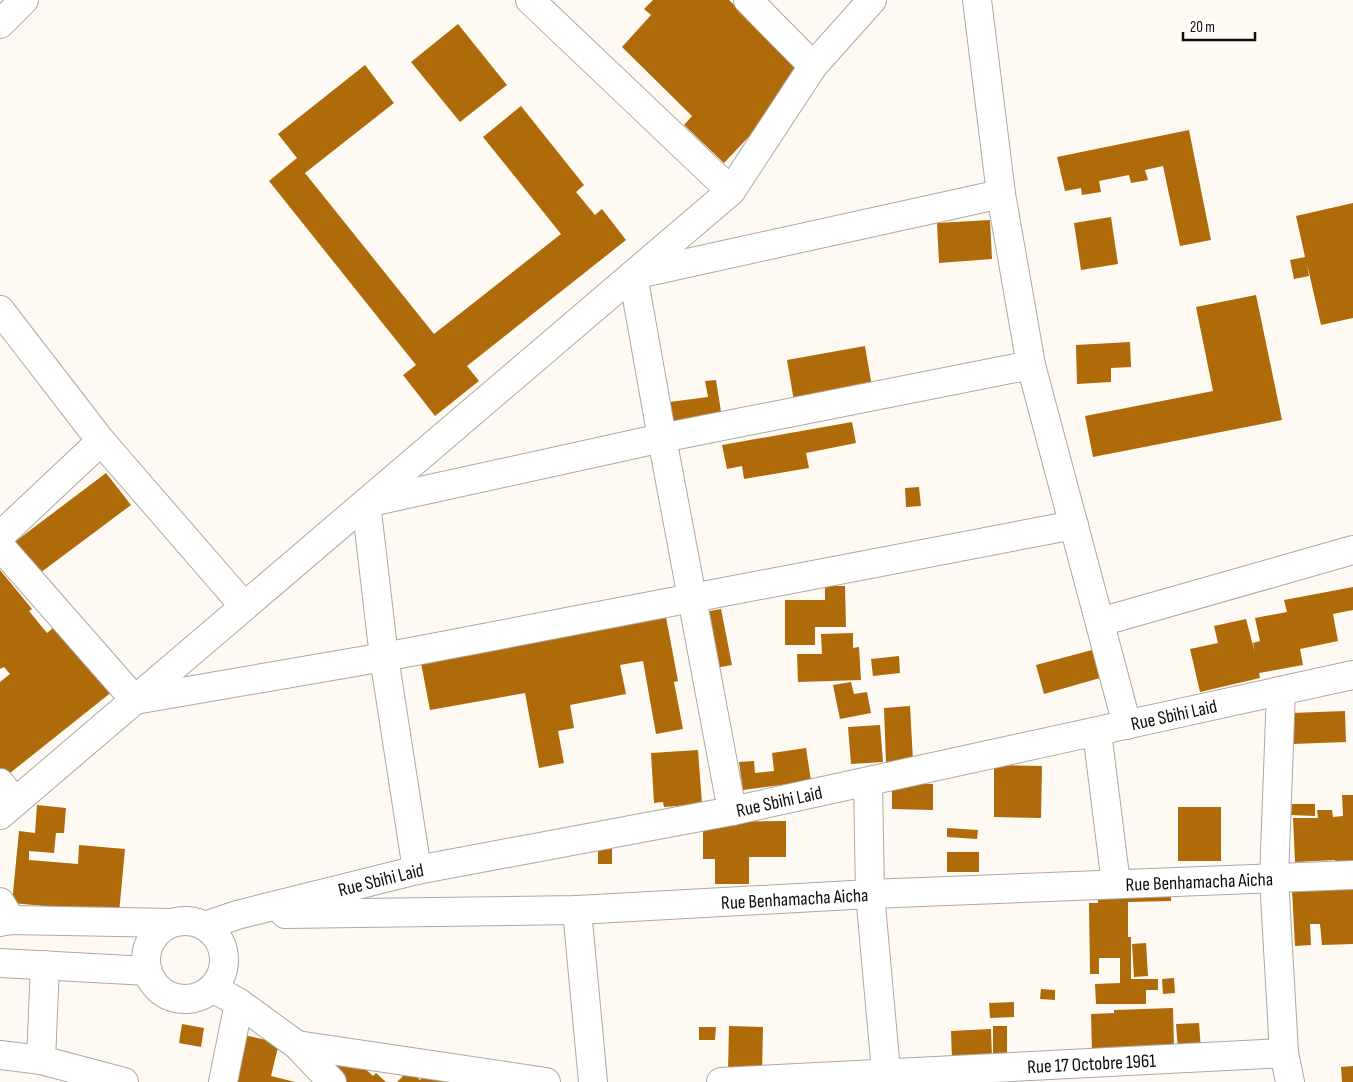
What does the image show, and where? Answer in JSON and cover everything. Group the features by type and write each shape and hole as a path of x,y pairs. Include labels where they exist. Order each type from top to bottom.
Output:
{"street":[{"path":"0,24 24,0"},
{"path":"530,0 731,192"},
{"path":"748,0 814,66"},
{"path":"5,800 135,700 731,192 814,66 872,0"},
{"path":"977,0 1001,194 1031,365 1127,725"},
{"path":"633,275 1001,194"},
{"path":"633,275 732,810"},
{"path":"4,322 101,441 244,606"},
{"path":"366,503 662,438 1031,365"},
{"path":"0,536 101,441"},
{"path":"366,503 384,657 417,870"},
{"path":"135,700 384,657 1074,525"},
{"path":"0,546 135,700"},
{"path":"1100,622 1353,550"},
{"name":"Rue Sbihi Laid","path":"205,926 237,915 417,870 868,782 1353,675"},
{"path":"1281,691 1274,878 1284,1054 1290,1082"},
{"path":"1097,732 1116,884"},
{"path":"868,782 870,894 886,1077"},
{"name":"Rue Benhamacha Aicha","path":"237,915 577,910 870,894 1353,875"},
{"path":"577,910 594,1082"},
{"path":"4,914 171,924"},
{"path":"182,921 194,922 205,926 221,944 224,955 224,967 220,978 213,988 202,995 189,999 175,998 163,992 153,983 148,971 146,959 148,948 153,938 161,929 182,921"},
{"path":"0,963 148,971"},
{"path":"41,1060 44,965"},
{"path":"213,988 240,1003 297,1044 332,1082"},
{"path":"223,1082 240,1003"},
{"path":"297,1044 546,1082"},
{"name":"Rue 17 Octobre 1961","path":"721,1082 886,1077 1284,1054"},
{"path":"0,1055 41,1060 124,1082"}],"building":[{"path":"653,0 729,0 808,74 724,163 684,125 692,116 622,47 651,15 644,9"},
{"path":"458,24 507,85 460,122 411,62"},
{"path":"365,65 394,103 305,173 434,334 561,234 483,137 521,106 584,185 576,192 595,215 602,209 626,240 467,366 479,381 435,416 403,375 416,365 269,181 297,158 278,134"},
{"path":"1189,130 1211,240 1180,246 1163,166 1145,170 1148,180 1131,183 1129,175 1099,181 1101,192 1082,195 1081,188 1065,191 1057,157"},
{"path":"1353,203 1353,318 1321,325 1307,264 1309,276 1294,279 1290,260 1305,257 1296,216"},
{"path":"1111,217 1118,264 1081,270 1074,223"},
{"path":"990,220 992,259 939,263 937,223"},
{"path":"1256,295 1282,420 1093,457 1085,416 1213,391 1196,307"},
{"path":"1130,342 1131,367 1111,368 1111,382 1077,384 1076,345"},
{"path":"865,346 872,387 794,401 787,360"},
{"path":"716,380 722,418 666,426 662,403 708,397 705,381"},
{"path":"852,422 856,443 806,453 809,468 744,479 742,466 727,469 722,445"},
{"path":"106,473 131,505 36,576 12,544"},
{"path":"919,487 921,506 906,507 905,488"},
{"path":"0,570 32,609 29,611 47,633 59,623 113,691 5,777 0,770 0,682 10,674 4,667 0,669"},
{"path":"825,586 845,586 846,627 815,627 815,645 785,645 785,600 825,600"},
{"path":"1353,587 1353,610 1333,614 1338,641 1300,649 1303,665 1259,673 1260,678 1200,692 1190,649 1218,643 1214,626 1246,619 1255,653 1253,643 1260,641 1255,618 1287,612 1284,600"},
{"path":"721,609 732,665 704,670 693,614"},
{"path":"666,617 678,681 674,682 683,729 656,734 643,661 620,665 626,694 570,705 574,728 558,731 564,763 539,768 525,693 430,710 421,663"},
{"path":"853,633 853,648 859,647 861,680 798,682 797,654 822,654 821,634"},
{"path":"1092,650 1100,678 1044,694 1036,665"},
{"path":"899,656 900,673 873,676 871,659"},
{"path":"851,682 854,694 867,692 871,713 840,719 833,685"},
{"path":"910,706 913,761 886,763 884,708"},
{"path":"1345,711 1346,742 1292,744 1291,713"},
{"path":"880,725 883,762 851,764 848,727"},
{"path":"806,748 811,781 743,790 739,762 754,761 755,773 774,771 772,753"},
{"path":"698,750 702,804 664,807 663,802 654,803 651,753"},
{"path":"994,765 1042,766 1041,818 994,817"},
{"path":"892,783 933,784 933,810 892,809"},
{"path":"1342,795 1353,795 1353,866 1336,866 1335,860 1295,862 1293,818 1318,818 1317,810 1332,810 1333,817 1343,816"},
{"path":"1292,804 1315,804 1315,816 1291,815"},
{"path":"37,805 66,808 64,833 56,833 54,853 29,851 29,860 78,864 79,845 125,849 119,913 12,903 19,831 35,833"},
{"path":"1178,807 1221,807 1221,861 1178,861"},
{"path":"786,821 786,857 749,857 749,884 715,884 715,859 703,859 703,822"},
{"path":"947,828 978,830 977,839 947,837"},
{"path":"598,841 612,841 612,864 598,864"},
{"path":"947,852 979,852 979,872 947,872"},
{"path":"1353,887 1353,944 1322,945 1320,924 1310,924 1311,945 1295,946 1292,890"},
{"path":"1098,892 1171,892 1171,901 1128,902 1128,937 1131,937 1131,979 1158,979 1158,990 1146,990 1146,1004 1096,1004 1095,984 1120,983 1120,958 1099,958 1099,974 1090,974 1089,903 1098,903"},
{"path":"1146,943 1148,976 1134,977 1132,944"},
{"path":"1174,978 1175,993 1163,994 1162,979"},
{"path":"1041,989 1055,990 1055,1000 1040,999"},
{"path":"1014,1002 1014,1017 990,1018 989,1003"},
{"path":"1173,1008 1174,1048 1092,1051 1091,1014 1114,1013 1114,1010"},
{"path":"1199,1023 1201,1050 1178,1051 1176,1024"},
{"path":"182,1024 204,1028 201,1047 179,1043"},
{"path":"729,1026 763,1027 762,1072 728,1072"},
{"path":"993,1026 1007,1026 1007,1060 993,1059"},
{"path":"699,1027 716,1027 715,1040 699,1040"},
{"path":"991,1029 992,1058 952,1060 951,1031"},
{"path":"244,1035 279,1043 271,1076 295,1082 233,1082"},
{"path":"348,1052 373,1076 376,1073 386,1082 344,1082 331,1070"},
{"path":"439,1059 459,1082 397,1082 409,1070 420,1080"},
{"path":"1353,1066 1353,1082 1342,1082 1341,1067"}]}
